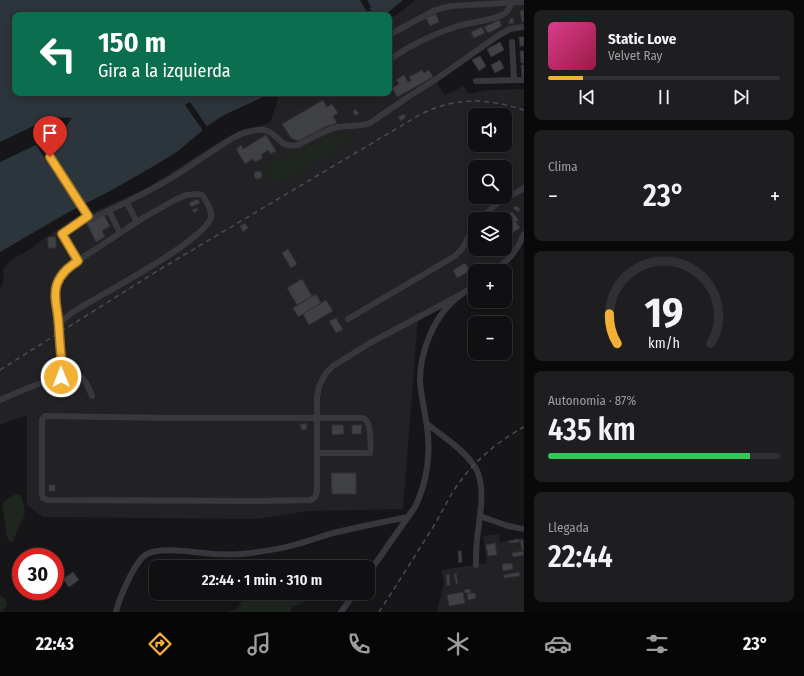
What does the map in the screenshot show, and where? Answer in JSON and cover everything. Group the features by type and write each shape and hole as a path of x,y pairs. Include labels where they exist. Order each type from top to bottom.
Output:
{"street":[{"path":"392,33 435,10 451,6 524,2"},
{"path":"392,58 416,43 444,31 457,26 503,14 509,10 511,3"},
{"path":"37,136 91,219 158,186 223,144 242,134 251,131 266,130 273,134 280,142 288,146 293,146 337,127 368,124 435,80 499,34 510,29 524,26"},
{"path":"512,42 514,80"},
{"path":"476,81 524,80"},
{"path":"488,212 495,205 524,188"},
{"path":"59,324 78,309 174,252 203,228 209,222 211,214 202,195 186,195 173,200 78,261 60,276 57,284 56,298 60,352 64,377"},
{"path":"127,202 137,222"},
{"path":"109,211 120,233"},
{"path":"78,261 62,234 88,216"},
{"path":"503,264 514,253 524,234"},
{"path":"348,320 455,256 462,249 468,238"},
{"path":"318,453 368,454 370,452 369,426 366,420 360,418 317,418 171,418 45,416 42,419 42,496 47,500 136,501 309,500 314,498 318,492 317,418 319,386 323,376 329,369 374,341 468,290"},
{"path":"375,564 418,500 426,472 428,450 427,424 420,383 423,356 435,326 446,309 462,294"},
{"path":"0,400 36,385 64,377 75,376 83,379 92,396"},
{"path":"427,424 452,443 468,458 478,472 481,497 476,565"},
{"path":"480,516 508,526 524,529"},
{"path":"116,612 123,589 137,563 147,554 170,550 213,554 252,553 282,548 366,525 408,517"},
{"path":"341,612 350,600"}],"shaded area":[{"path":"0,0 403,0 389,12 12,12 12,96 264,96 224,115 210,124 178,151 159,163 112,190 67,213 0,252"},
{"path":"416,0 524,0 524,27 514,28 435,80 445,95 464,86 468,94 489,90 524,89 524,234 521,241 512,251 512,212 468,212 468,256 508,256 500,264 468,264 468,289 418,317 403,509 308,511 256,519 43,517 27,505 27,415 0,425 0,287 4,278 3,269 10,261 89,209 91,213 145,189 239,131 270,123 279,96 392,96 392,18"},
{"path":"348,133 349,139 346,144 298,174 283,181 277,182 271,181 268,178 268,168 282,157 292,155 326,138"},
{"path":"17,494 22,497 25,512 13,542 10,542 7,537 2,505 7,499"},
{"path":"499,534 500,542 523,538 524,612 437,612 444,582 441,570 487,563 483,536"},
{"path":"0,595 5,599 7,604 2,612 0,612"},
{"path":"242,600 305,600 293,607 289,612 225,612 238,609"}],"pier":[{"path":"360,0 367,0 372,12 367,12"},
{"path":"190,102 208,128 204,132 185,105"},
{"path":"52,117 72,118 61,133 45,142 86,205 79,209 36,145 0,162 0,142"}],"building":[{"path":"524,10 524,22 522,22 520,11"},
{"path":"436,14 439,22 430,26 426,18"},
{"path":"513,18 514,23 509,24 510,19"},
{"path":"499,20 502,26 488,33 484,27"},
{"path":"482,27 485,33 474,38 471,32"},
{"path":"519,37 524,37 524,46 520,46"},
{"path":"500,42 504,50 491,57 487,49"},
{"path":"520,51 524,51 524,63 521,63"},
{"path":"480,56 486,66 479,71 472,60"},
{"path":"500,60 504,68 495,73 491,65"},
{"path":"521,65 524,65 524,77 522,77"},
{"path":"422,70 424,73 429,70 433,77 397,97 392,88 399,84 396,80 404,75 408,82 411,81 409,77"},
{"path":"323,100 327,107 332,104 338,113 333,116 337,123 325,127 298,141 291,138 282,124"},
{"path":"355,109 359,113 356,116 353,112"},
{"path":"404,114 406,117 401,121 398,117"},
{"path":"266,135 276,151 270,154 268,150 261,155 263,158 255,162 253,159 245,164 236,149 241,145 243,149"},
{"path":"256,171 260,171 262,175 260,179 256,179 254,177 254,173"},
{"path":"198,199 200,203 191,207 189,203"},
{"path":"516,206 520,209 518,212 513,208"},
{"path":"197,208 198,210 194,213 192,210"},
{"path":"512,212 519,220 516,222 520,228 512,233"},
{"path":"104,215 110,226 102,231 105,237 96,242 86,222"},
{"path":"245,223 248,228 243,232 240,226"},
{"path":"48,237 56,237 56,248 48,248"},
{"path":"288,249 297,264 291,268 282,253"},
{"path":"465,263 468,268 468,272 457,278 453,270"},
{"path":"302,279 312,296 297,305 287,288"},
{"path":"316,294 321,303 298,317 293,308"},
{"path":"326,300 333,311 309,325 303,314"},
{"path":"336,318 343,330 336,333 329,321"},
{"path":"306,423 307,429 302,430 300,425"},
{"path":"332,425 343,425 344,434 332,435"},
{"path":"352,425 362,425 361,434 352,434"},
{"path":"331,473 356,473 356,494 332,494"},
{"path":"49,485 55,485 55,491 49,491"},
{"path":"519,539 519,542 509,543 509,541"},
{"path":"523,539 524,550 522,550 520,540"},
{"path":"495,543 497,555 488,556 486,545"},
{"path":"458,551 461,551 462,562 459,563"},
{"path":"523,551 524,555 513,557 512,553"},
{"path":"512,563 513,569 503,571 502,564"},
{"path":"73,572 79,580 69,587 64,578"},
{"path":"519,572 520,576 504,578 504,575"},
{"path":"456,573 458,584 456,584 454,574"},
{"path":"449,574 450,585 447,586 446,575"},
{"path":"470,589 471,593 465,593 464,590"},
{"path":"463,592 465,603 449,606 447,595"},
{"path":"475,593 476,598 468,600 467,594"}],"railway":[{"path":"0,370 162,268 421,114 434,108 459,102 472,101 497,103 524,110"},
{"path":"379,612 435,524 453,492 470,469 495,446 524,427"}],"route":[{"path":"50,157 88,216 62,234 78,261 70,266 60,276 57,284 56,298 60,352 64,377 61,377"}]}
